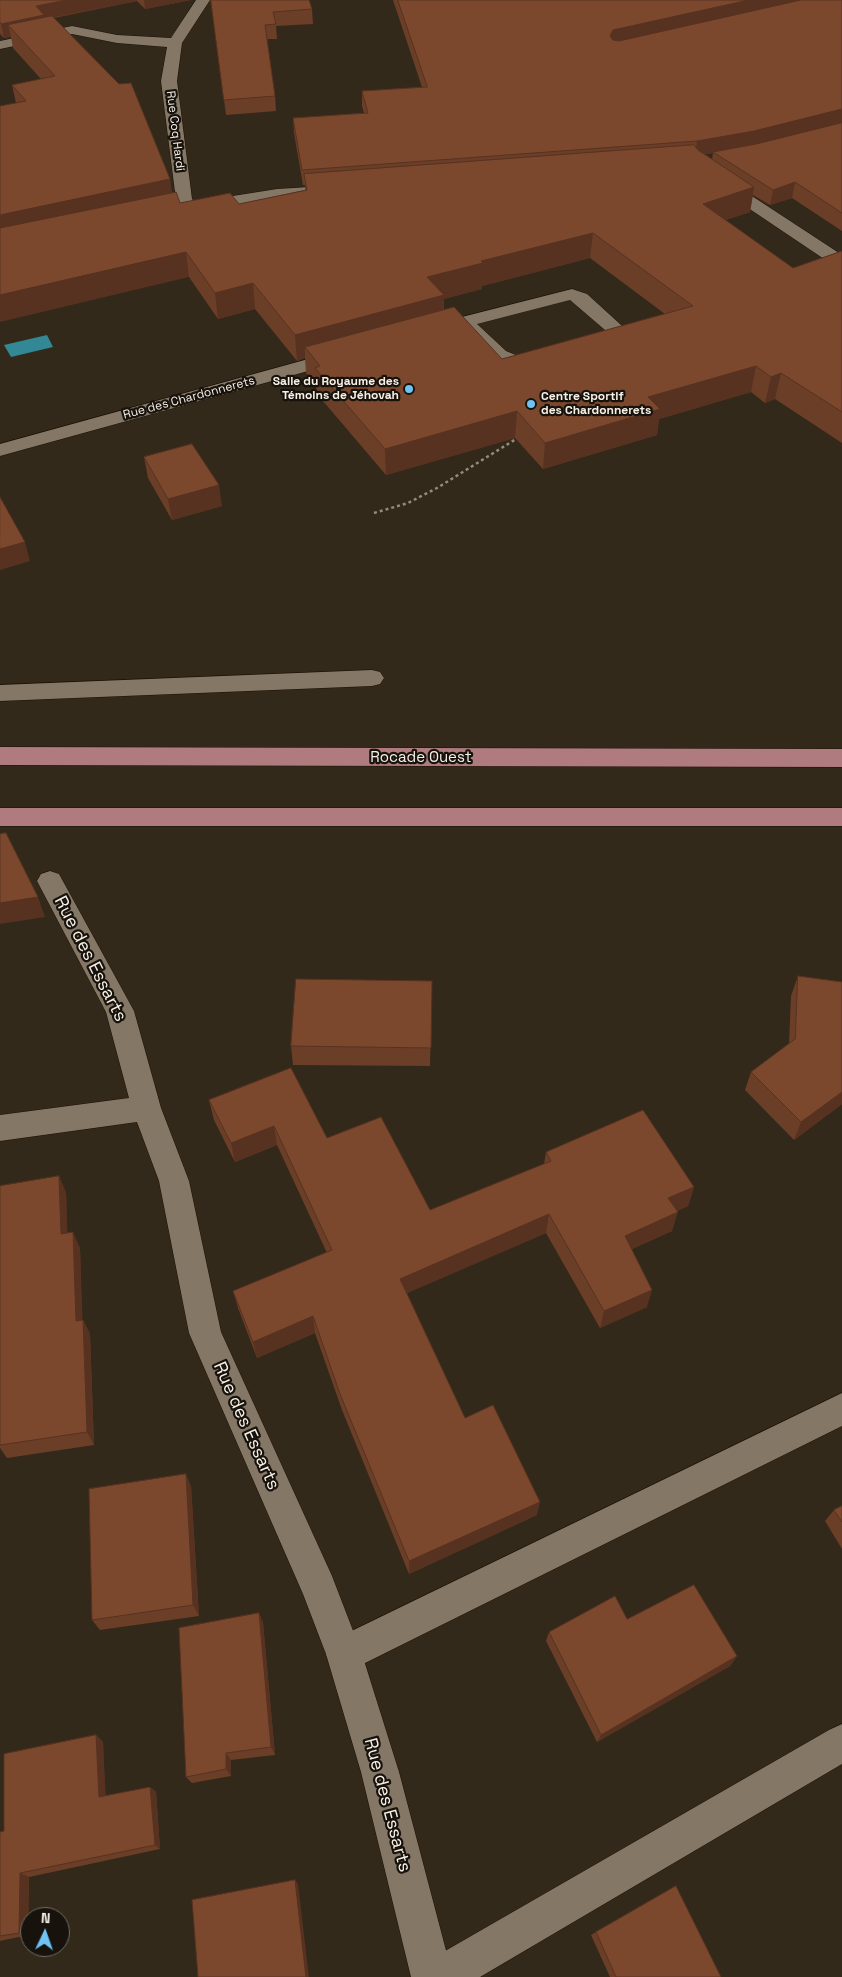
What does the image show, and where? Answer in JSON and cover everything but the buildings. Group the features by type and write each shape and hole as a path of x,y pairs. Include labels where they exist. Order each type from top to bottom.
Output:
{"main road":[{"name":"Rocade Ouest","path":"0,756 842,758"},
{"path":"0,817 842,817"}],"street":[{"name":"Rue Coq Hardi","path":"191,208 184,200 169,81 175,43 204,0"},
{"path":"0,45 72,30 117,39 175,43"},
{"path":"709,175 842,263"},
{"path":"172,212 278,194 346,189"},
{"path":"572,294 581,298 614,329 613,334 606,339 524,364 515,364 505,360 457,324 572,294"},
{"name":"Rue des Chardonnerets","path":"0,450 357,351"},
{"path":"0,693 372,678"},
{"name":"Rue des Essarts","path":"50,881 120,1011 146,1108 174,1181 205,1333 319,1589 344,1654 380,1772 432,1977"},
{"path":"0,1128 146,1108"},
{"path":"344,1654 842,1409"},
{"path":"441,1977 842,1744"}],"path":[{"path":"374,513 416,500 516,439"}],"water":[{"path":"47,335 53,347 11,357 4,345"}],"place":[{"name":"Salle du Royaume des Témoins de Jéhovah","path":"409,389"},
{"name":"Centre Sportif des Chardonnerets","path":"531,404"}]}
